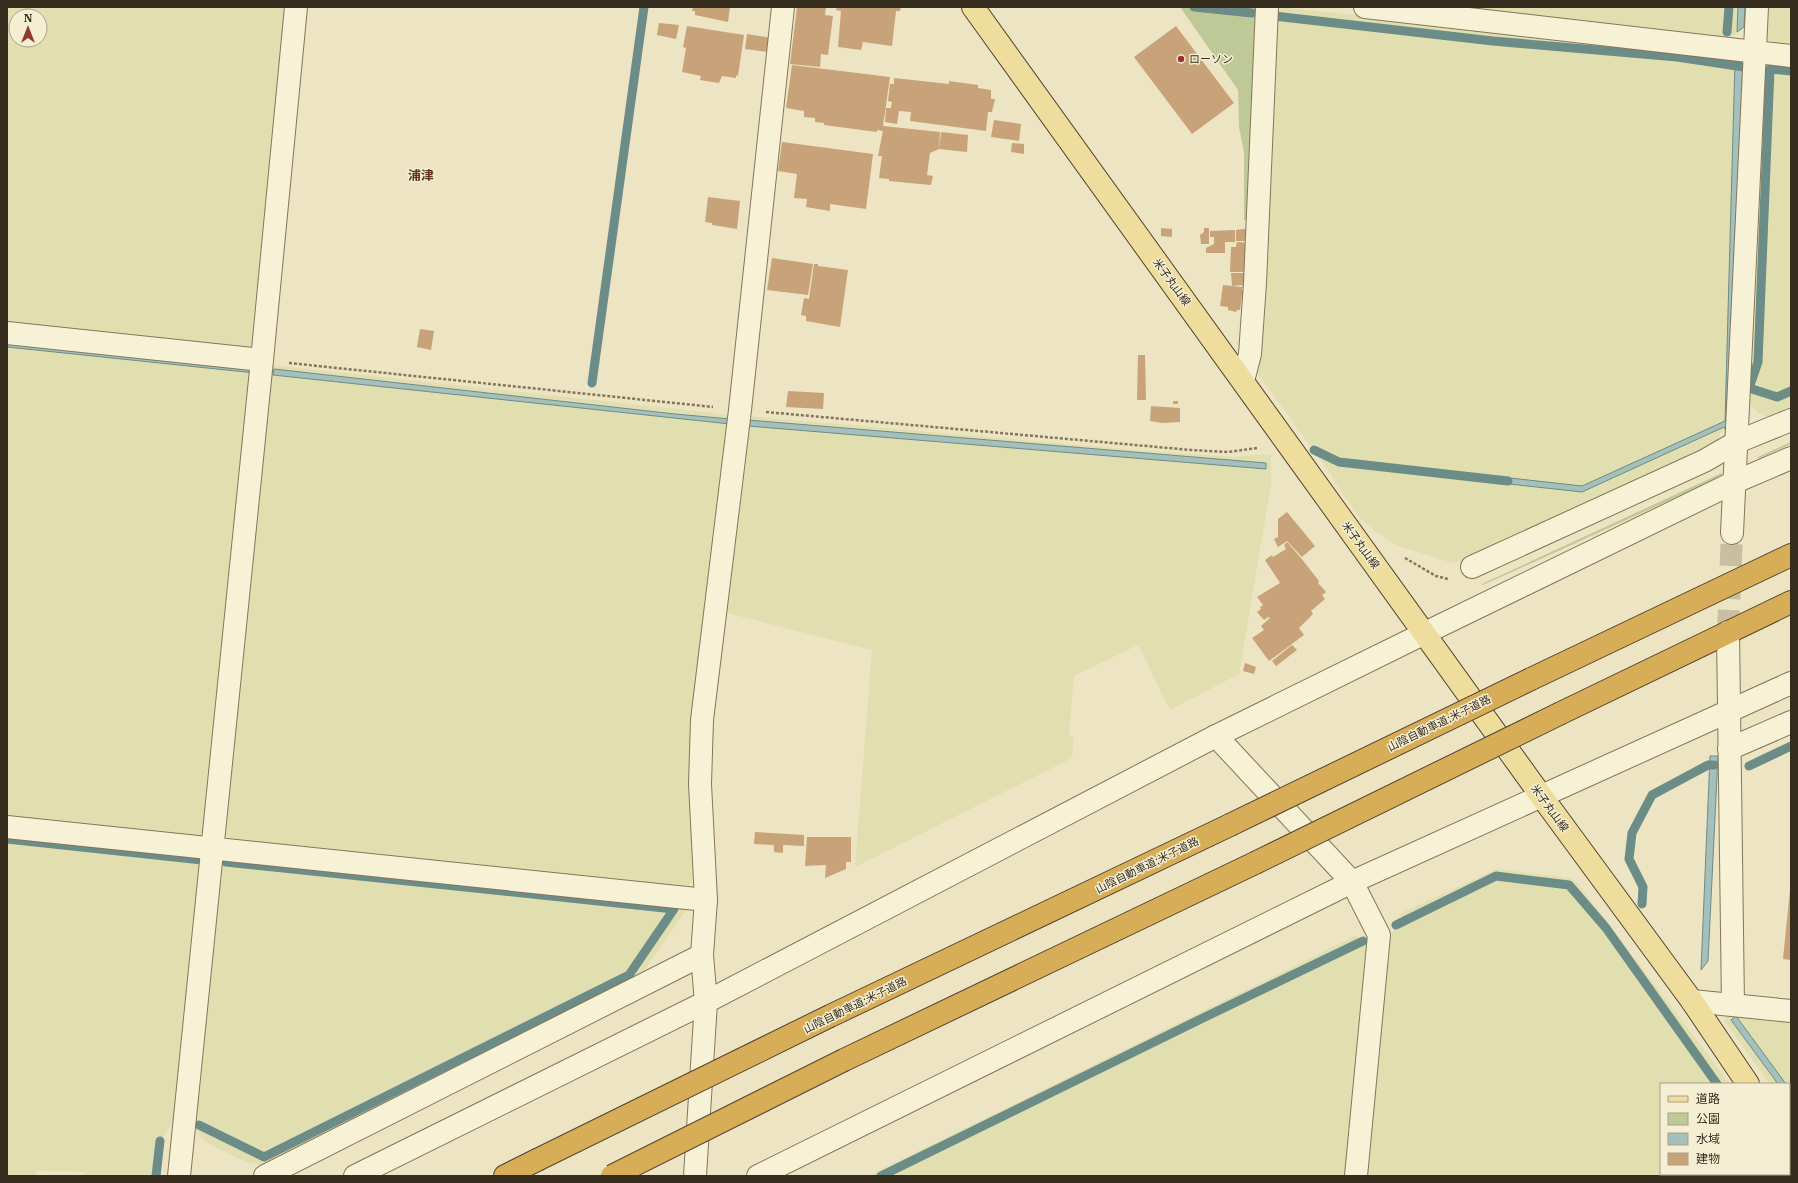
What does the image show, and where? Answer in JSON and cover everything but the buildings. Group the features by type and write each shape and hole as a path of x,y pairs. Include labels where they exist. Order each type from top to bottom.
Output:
{"highway":[{"name":"山陰自動車道;米子道路","path":"505,1176 830,1016 1791,555"},
{"path":"612,1176 844,1060 1255,863 1791,602"}],"main road":[{"name":"米子丸山線","path":"973,7 1542,797 1692,1001 1747,1083"}],"street":[{"path":"179,1176 262,360 296,7"},
{"path":"695,1176 706,1002 702,955 706,900 700,784 702,720 740,410 783,7"},
{"path":"1243,381 1250,354 1255,283 1267,7"},
{"path":"1365,7 1791,56"},
{"path":"1732,533 1757,7"},
{"path":"7,333 262,360"},
{"path":"1472,567 1704,461 1737,442 1791,420"},
{"path":"355,1176 706,1002 1216,736 1735,482 1791,458"},
{"path":"1728,632 1733,1005"},
{"path":"758,1176 1352,882 1542,797 1728,710 1791,683"},
{"path":"1729,749 1791,722"},
{"path":"1216,736 1352,882 1379,935 1356,1176"},
{"path":"7,827 213,847 706,900"},
{"path":"265,1176 702,955"},
{"path":"1692,1001 1791,1011"}],"path":[{"path":"262,360 740,410 1228,452 1260,448 1282,435"}],"shaded area":[{"path":"7,7 289,7 258,353 7,326"},
{"path":"1276,7 1405,20 1744,59 1730,432 1720,432 1719,442 1462,561 1453,563 1401,547 1389,541 1359,517 1335,483 1331,474 1257,373 1256,366"},
{"path":"1431,7 1748,7 1746,27 1731,37"},
{"path":"1763,7 1791,7 1791,45 1778,44 1769,40 1764,34"},
{"path":"1791,60 1791,410 1776,416 1765,416 1758,413 1748,403 1762,62"},
{"path":"7,338 258,365 205,838 7,821"},
{"path":"271,365 732,415 696,871 693,875 691,883 682,889 237,844 224,833"},
{"path":"746,416 1138,450 1233,457 1263,454 1271,455 1271,485 1239,674 1170,710 1138,645 1074,676 1069,734 1074,739 1072,758 855,867 872,650 723,612"},
{"path":"7,831 201,853 174,1120 163,1138 158,1176 87,1176 84,1172 37,1171 36,1176 7,1176"},
{"path":"224,858 688,908 639,977 271,1164 260,1165 246,1162 203,1141 196,1130 194,1119 216,901"},
{"path":"1497,869 1569,878 1576,881 1729,1083 1660,1083 1660,1175 1777,1176 1365,1176 1391,936 1397,920 1402,913"},
{"path":"1355,936 1360,938 1366,945 1368,974 1347,1176 868,1176"},
{"path":"1727,1013 1791,1015 1791,1113 1790,1083 1769,1083 1724,1021"}],"green space":[{"path":"1180,7 1261,7 1253,220 1244,220 1244,152 1239,127 1238,90"},
{"path":"1791,442 1791,444 1758,459 1758,457"},
{"path":"1722,473 1723,476 1483,585 1482,584"}],"water":[{"path":"1738,7 1745,7 1744,27 1737,32"},
{"path":"1735,60 1743,60 1729,429 1725,429 1724,427 1582,492 1500,483 1496,481 1501,477 1582,486 1725,421"},
{"path":"7,340 255,366 255,373 7,347"},
{"path":"274,369 730,419 730,424 273,375"},
{"path":"748,420 1266,463 1266,469 748,426"},
{"path":"1710,756 1718,756 1708,961 1701,970"},
{"path":"1736,1016 1785,1083 1777,1083 1731,1020"}],"waterway":[{"path":"592,383 644,7"},
{"path":"1194,7 1252,13"},
{"path":"1727,32 1729,7"},
{"path":"1274,16 1493,41 1677,57 1744,67"},
{"path":"1791,71 1770,69 1758,362 1749,388 1777,397 1791,391"},
{"path":"1314,450 1339,462 1508,481"},
{"path":"1749,766 1791,746"},
{"path":"1642,904 1643,887 1629,859 1632,833 1652,795 1708,765 1714,765"},
{"path":"7,839 202,860"},
{"path":"199,1125 264,1157 629,975 674,909 226,862"},
{"path":"1396,925 1496,876 1569,885 1606,928 1716,1083"},
{"path":"881,1176 1363,941"},
{"path":"156,1176 160,1141"}],"tunnel":[{"path":"1728,632 1732,533"}],"place":[{"name":"ローソン","path":"1181,59"}],"district":[{"name":"浦津","path":"421,175"}]}
